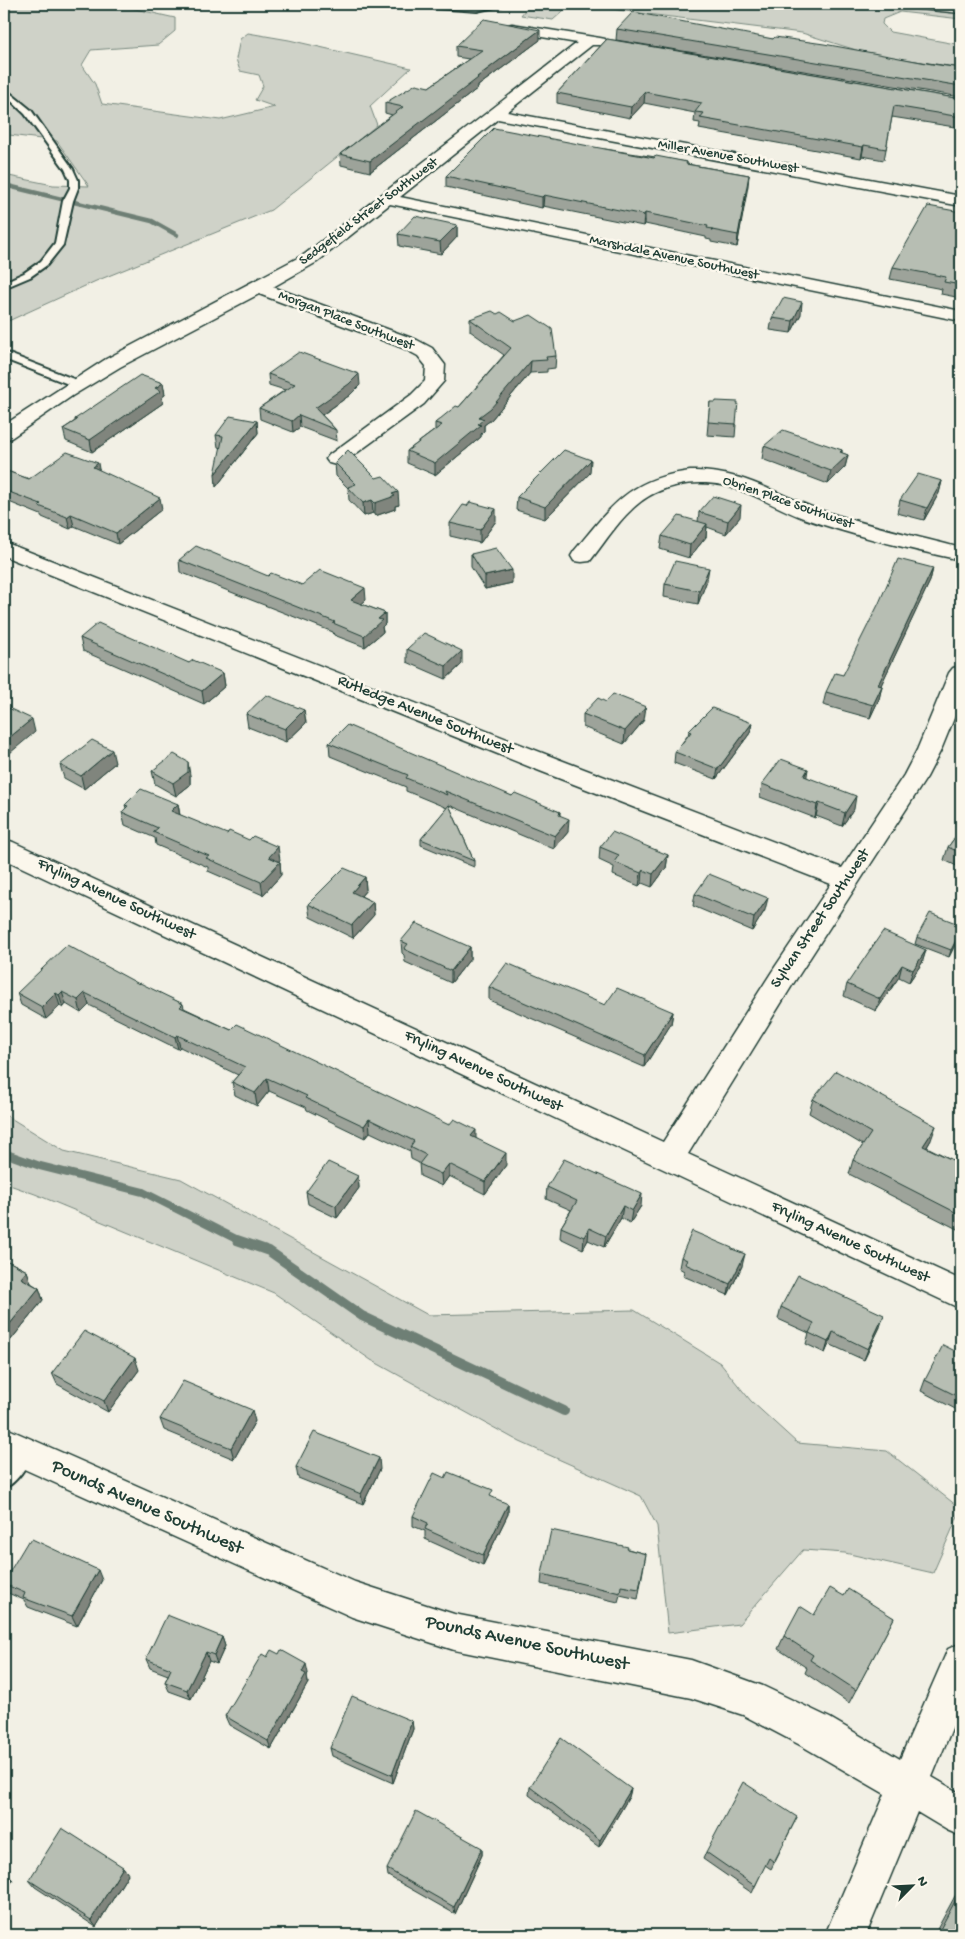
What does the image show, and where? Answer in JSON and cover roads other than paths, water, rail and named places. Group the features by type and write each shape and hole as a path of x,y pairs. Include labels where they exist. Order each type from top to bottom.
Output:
{"street":[{"path":"910,4 961,9"},
{"path":"512,28 619,45"},
{"name":"Sedgefield Street Southwest","path":"4,434 127,355 311,258 589,40"},
{"name":"Miller Avenue Southwest","path":"495,114 961,200"},
{"name":"Marshdale Avenue Southwest","path":"387,199 961,316"},
{"name":"Morgan Place Southwest","path":"258,287 410,344 425,352 436,365 435,380 409,406 336,459"},
{"name":"Obrien Place Southwest","path":"582,556 638,494 664,483 691,477 706,477 741,484 790,506 823,518 961,554"},
{"name":"Rutledge Avenue Southwest","path":"4,548 549,765 847,880"},
{"name":"Sylvan Street Southwest","path":"669,1158 782,977 915,777 929,750 961,673"},
{"name":"Fryling Avenue Southwest","path":"4,848 961,1296"},
{"name":"Pounds Avenue Southwest","path":"10,1459 352,1599 454,1632 692,1680 750,1700 816,1732 961,1816"},
{"path":"844,1935 961,1662"}],"lane":[{"path":"410,4 477,9 504,4"},
{"path":"4,90 28,112 69,169 74,180 74,188 68,201 60,243 44,263 27,275 4,285"},
{"path":"4,355 80,384"}],"waterway":[{"path":"4,185 152,221 177,235"},
{"path":"4,1153 40,1166 143,1192 240,1241"},
{"path":"237,1240 269,1251 362,1316 564,1411"}]}
